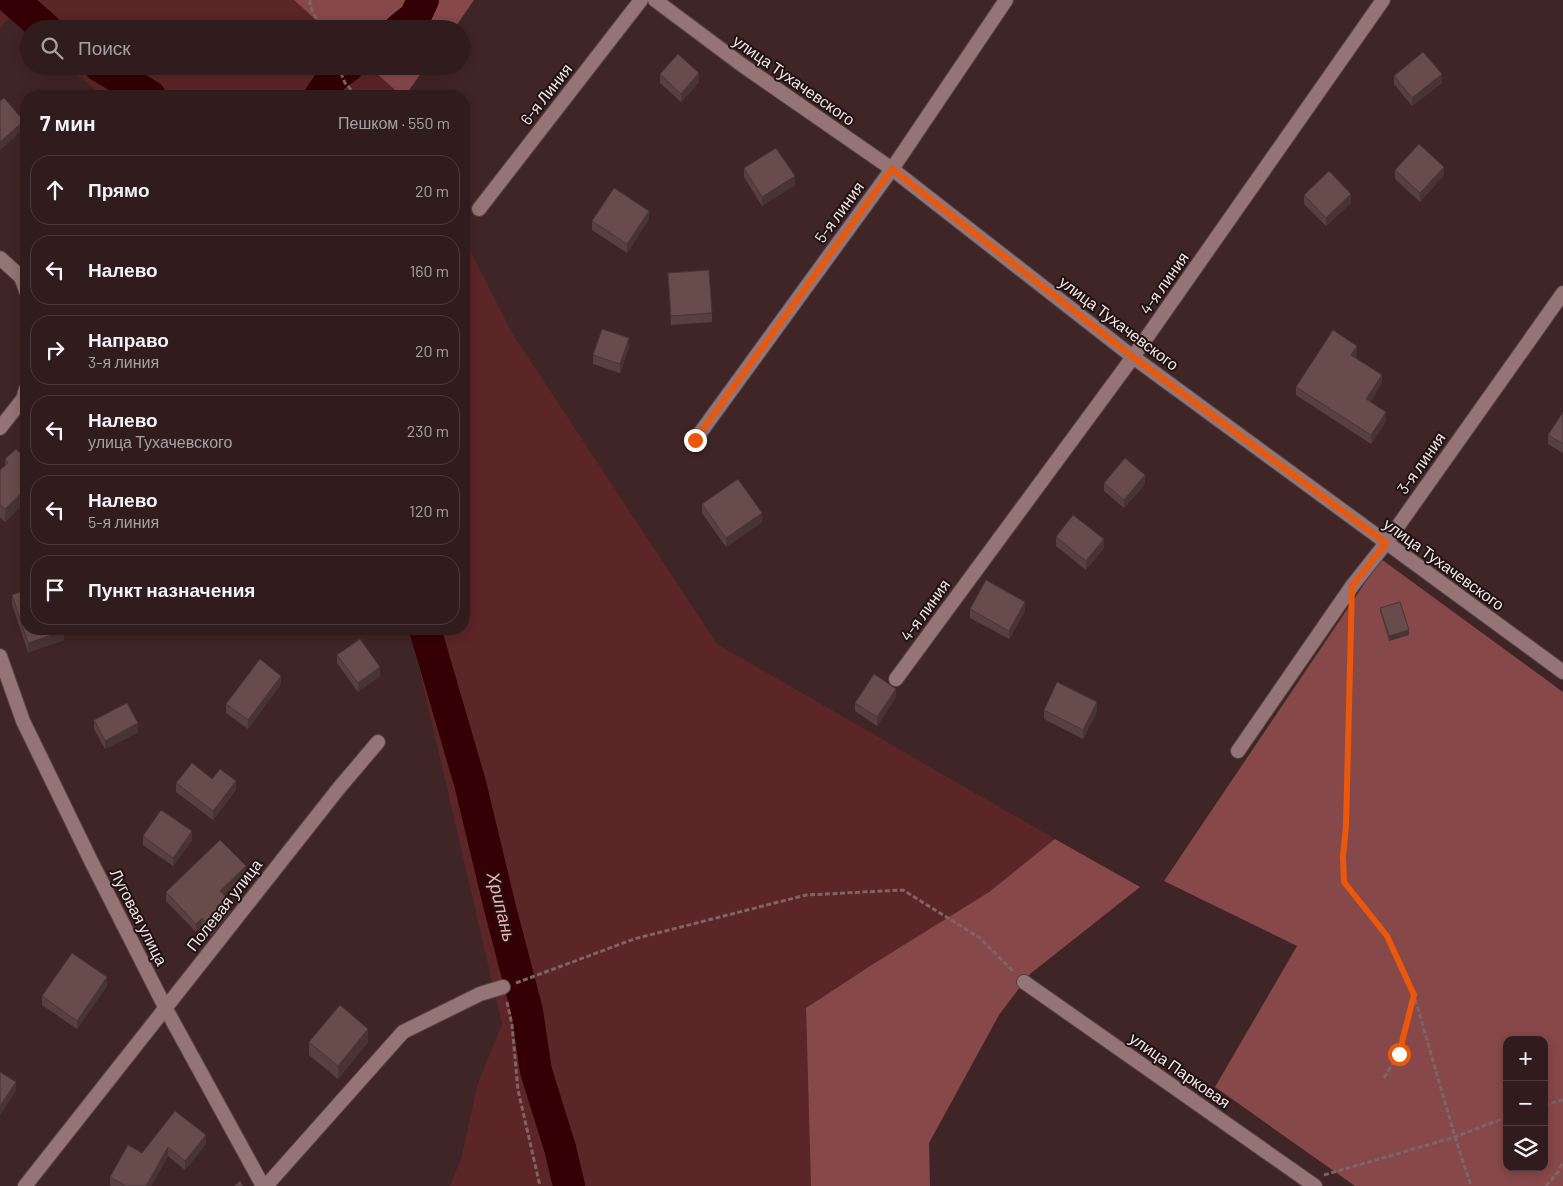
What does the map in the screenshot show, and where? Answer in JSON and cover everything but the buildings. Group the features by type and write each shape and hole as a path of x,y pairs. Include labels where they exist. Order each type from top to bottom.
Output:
{"street":[{"name":"6-я Линия","path":"478,209 641,0"},
{"name":"улица Тухачевского","path":"655,0 742,65 892,169 1133,357 1563,672"},
{"name":"5-я линия","path":"695,440 892,169 1006,0"},
{"name":"4-я линия","path":"896,679 1133,357 1383,0"},
{"path":"0,258 20,276"},
{"name":"3-я линия","path":"1238,751 1352,586 1386,543 1563,293"},
{"path":"0,428 20,403"},
{"name":"Луговая улица","path":"0,656 23,721 91,861 166,1009 265,1186"},
{"name":"Полевая улица","path":"25,1186 338,788 378,742"},
{"name":"улица Парковая","path":"1024,982 1305,1184"},
{"path":"265,1186 403,1032 480,994 503,987"}],"path":[{"path":"310,0 310,5 317,20"},
{"path":"342,75 351,90"},
{"path":"1352,614 1346,826 1343,856 1344,882 1387,936 1414,995 1471,1186"},
{"path":"540,1186 518,1090 512,1024 503,987 634,939 806,895 903,890 980,938 1024,982"},
{"path":"1384,1078 1399,1054 1414,995"},
{"path":"1548,1104 1563,1100"},
{"path":"1305,1184 1455,1137 1503,1119"},
{"path":"1546,1186 1558,1172 1563,1162"}],"shaded area":[{"path":"0,0 294,0 316,20 20,20 20,26 9,17 0,29"},
{"path":"294,0 474,0 460,20 316,20"},
{"path":"78,75 378,75 395,90 96,90"},
{"path":"378,75 420,75 409,90 395,90"},
{"path":"470,250 512,333 717,644 1055,839 989,892 806,1008 811,1186 450,1186 461,1159 478,1083 502,1024 411,635 470,635"},
{"path":"1381,559 1563,692 1563,1186 1355,1186 1215,1087 1297,946 1164,881"},
{"path":"1055,839 1140,887 1030,974 999,1015 929,1143 930,1186 811,1186 806,1008 989,892"}],"waterway":[{"name":"Хрипань","path":"13,0 36,20"},
{"path":"411,20 415,17 423,0"},
{"name":"Хрипань","path":"115,75 140,90"},
{"path":"324,90 336,75"},
{"name":"Хрипань","path":"427,635 470,783 527,1011 536,1071 560,1148 569,1186"}],"route":[{"path":"695,440 892,169 1133,357 1386,543 1352,586 1346,826 1343,856 1344,882 1387,936 1414,995 1399,1054"}]}
